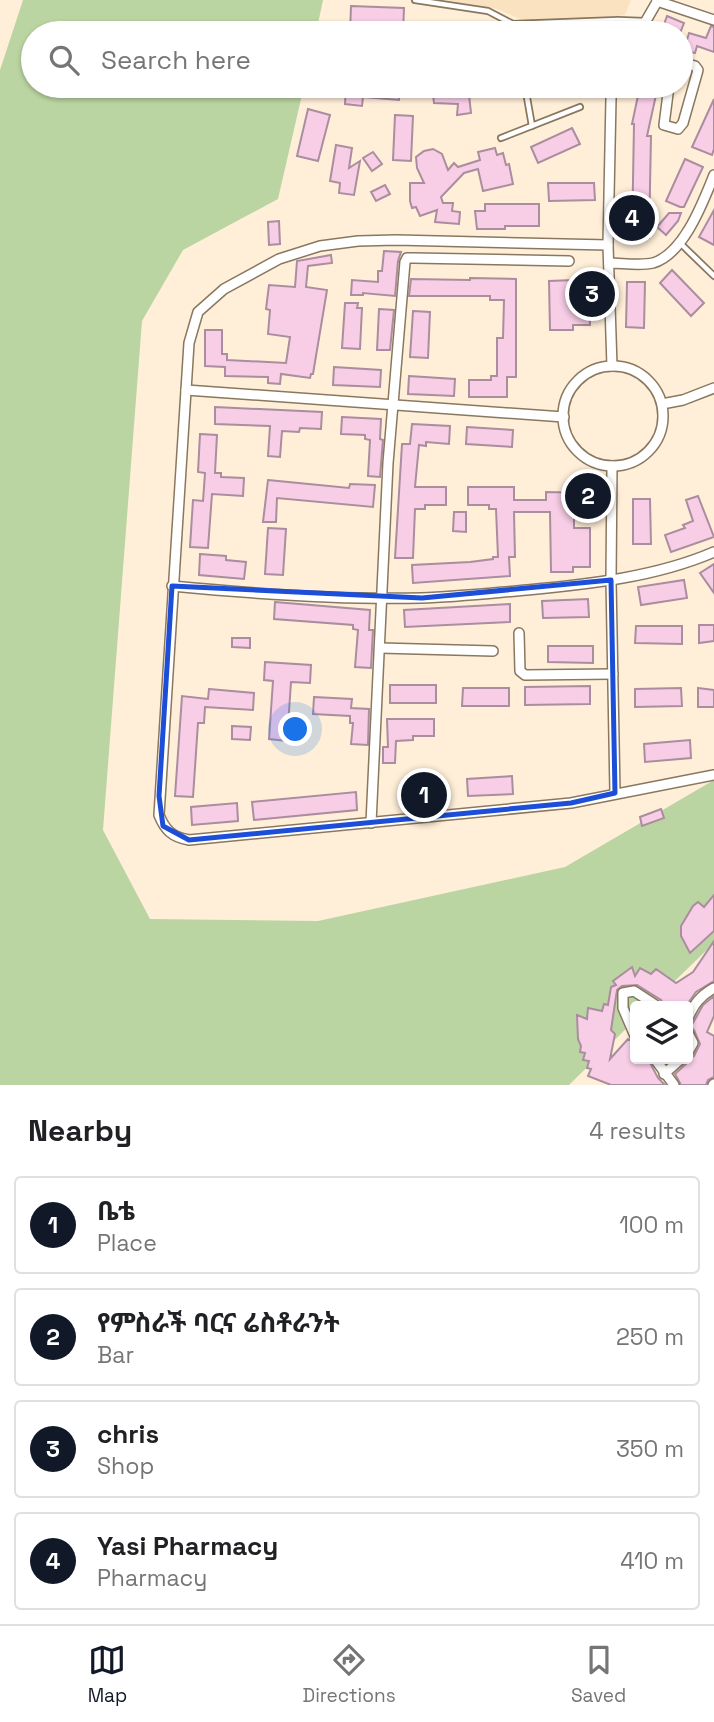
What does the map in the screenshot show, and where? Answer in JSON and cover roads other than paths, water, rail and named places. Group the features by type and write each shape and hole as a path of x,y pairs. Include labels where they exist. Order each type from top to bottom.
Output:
{"street":[{"path":"647,21 657,1 714,20"},
{"path":"693,65 698,70 693,88"},
{"path":"611,98 608,245 612,366"},
{"path":"667,98 664,125 678,130 683,123 690,98"},
{"path":"609,263 650,264 662,259 679,243 714,175"},
{"path":"608,245 358,241 320,246 279,259 223,289 198,312 189,342 159,815 163,826 176,837 189,839 571,803 714,775"},
{"path":"534,243 534,260"},
{"path":"371,823 392,406 407,258 569,261"},
{"path":"619,366 643,375 656,388 662,404 662,429 652,448 632,463 612,466 594,462 579,453 568,438 564,417 565,400 578,380 590,371 619,366"},
{"path":"662,404 714,388"},
{"path":"186,390 564,417"},
{"path":"612,466 615,793"},
{"path":"172,586 250,594 422,598 611,580 673,566 714,552"},
{"path":"519,633 520,671 524,675 613,674"},
{"path":"380,648 493,651"},
{"path":"693,1008 702,995 714,988"},
{"path":"630,1024 623,1008 623,993 634,991 649,1001"},
{"path":"657,1064 674,1085"},
{"path":"664,1074 675,1064"}],"lane":[{"path":"415,0 478,9 506,21"},
{"path":"592,21 632,21"},
{"path":"527,98 532,126"},
{"path":"501,138 580,107"},
{"path":"679,243 714,276"}],"place":[{"name":"Yasi Pharmacy","path":"632,218"},
{"name":"chris","path":"592,294"},
{"name":"የምስራች ባርና ሬስቶራንት","path":"588,496"},
{"name":"ቤቴ","path":"424,795"}]}
